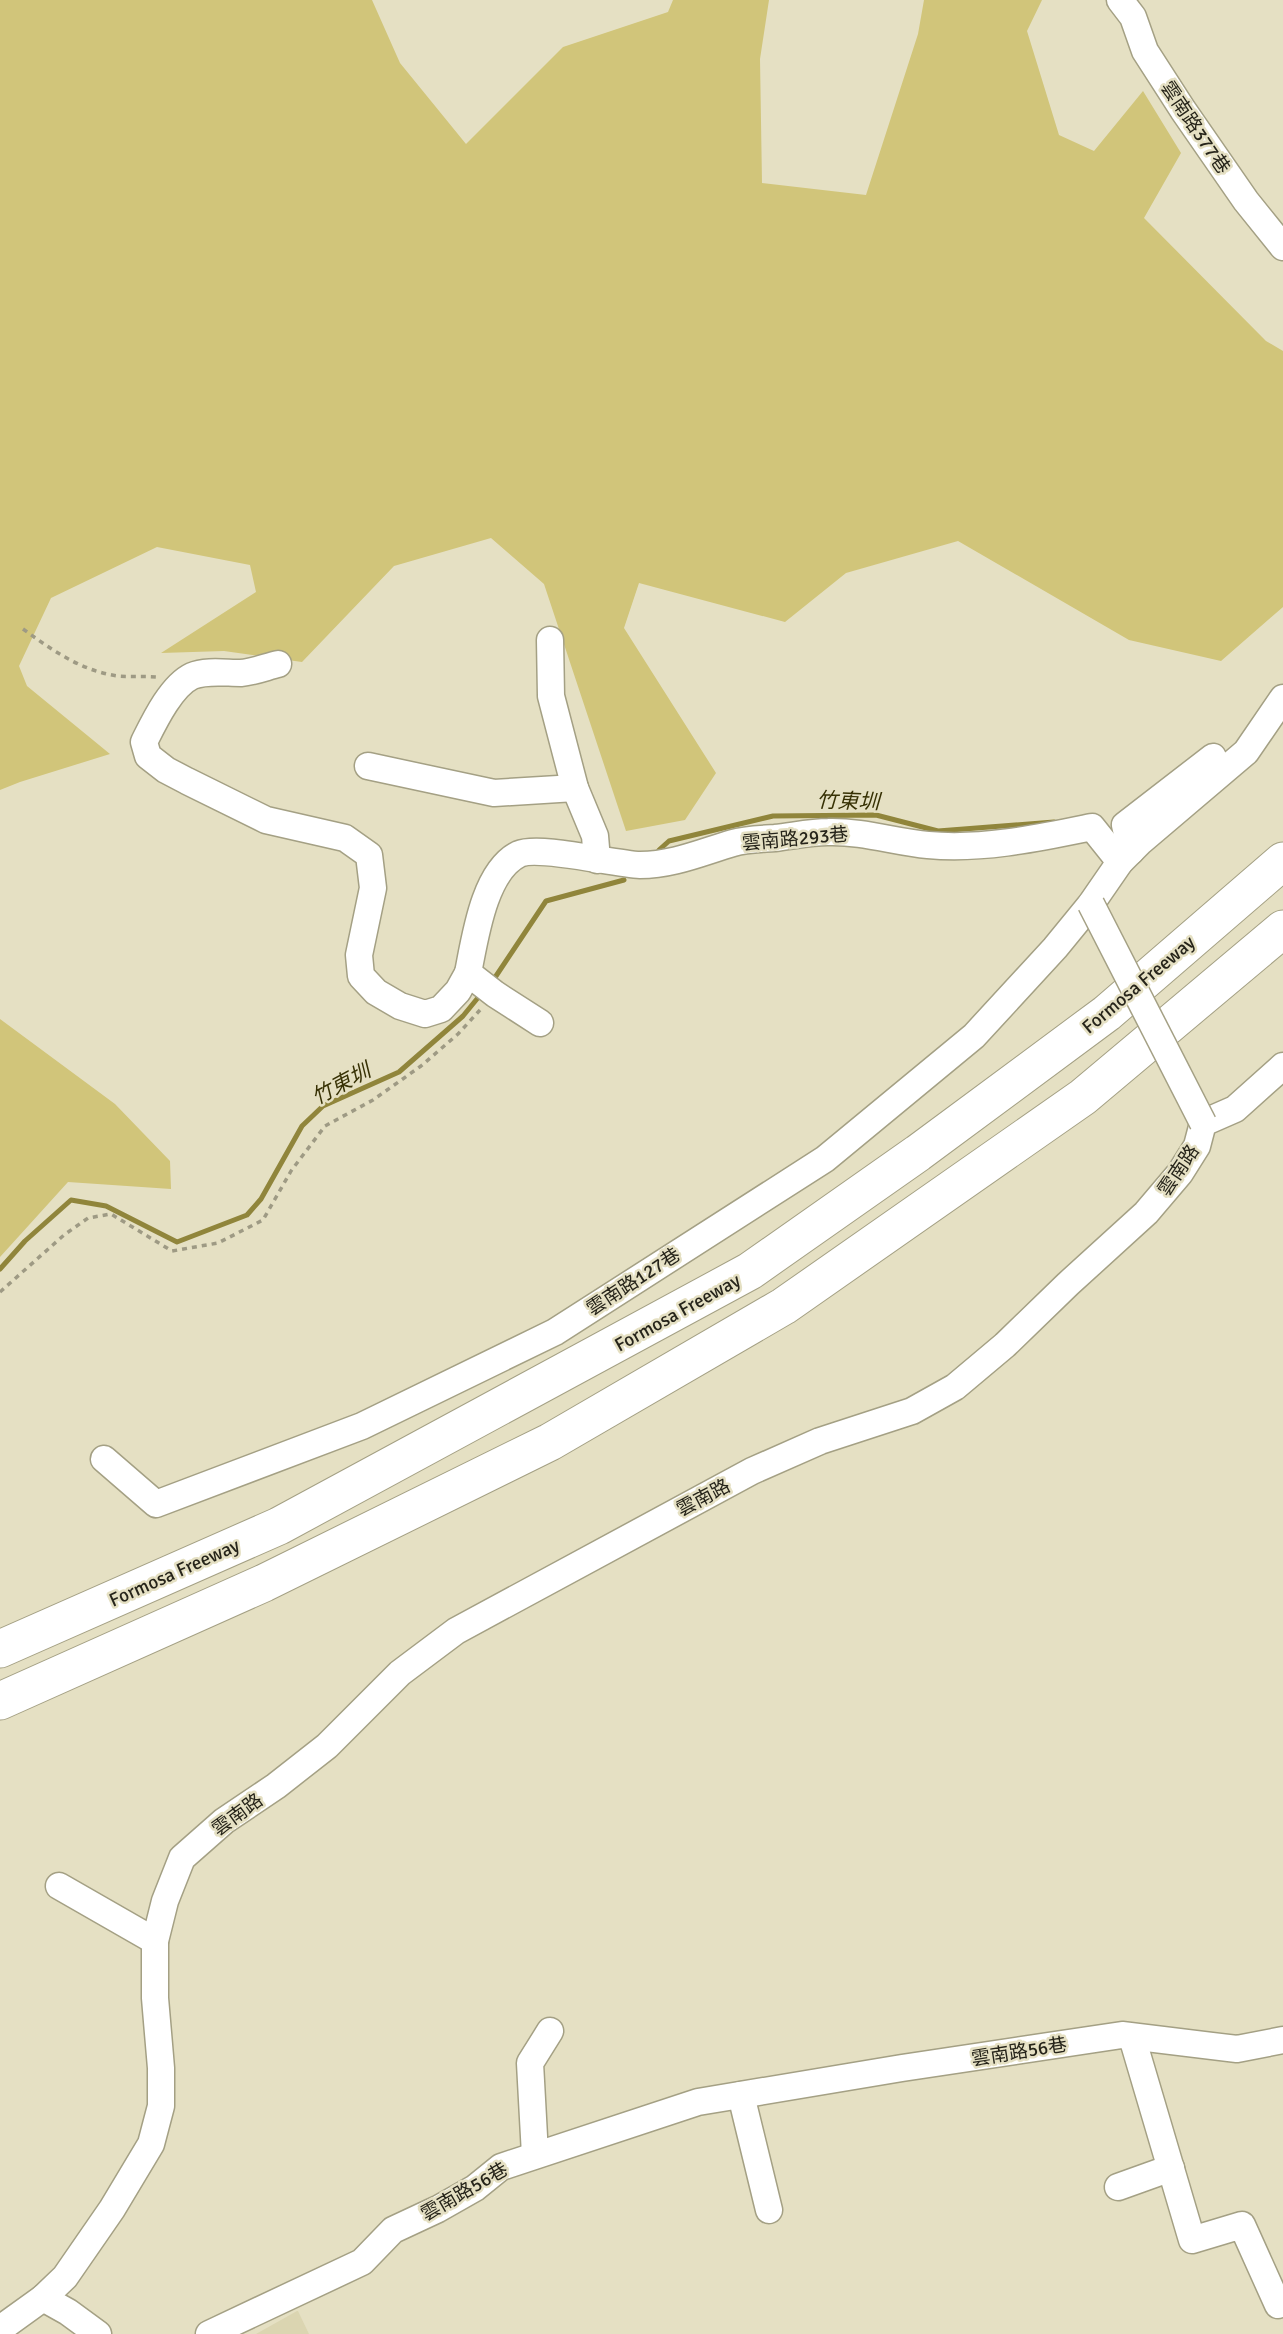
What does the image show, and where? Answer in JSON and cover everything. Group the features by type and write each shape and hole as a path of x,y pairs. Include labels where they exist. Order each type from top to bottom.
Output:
{"highway":[{"name":"Formosa Freeway","path":"0,1649 279,1526 750,1271 918,1153 1107,1013 1283,861"},
{"path":"0,1701 264,1583 550,1442 784,1306 1083,1097 1283,929"}],"street":[{"name":"雲南路377巷","path":"1120,0 1133,18 1145,51 1246,201 1283,247"},
{"path":"550,640 551,696 575,788 595,836 597,860"},
{"path":"278,664 244,673 212,672 191,677 173,693 155,720 144,742 148,756 166,770 266,820 345,838 369,855 373,888 359,955 361,976 376,992 400,1006 425,1014 441,1009 458,991 481,983 540,1023"},
{"path":"1091,904 1125,857 1246,752 1283,698"},
{"path":"1125,857 1125,825 1230,744"},
{"path":"368,766 494,793 575,788"},
{"name":"雲南路293巷","path":"481,983 475,935 499,869 520,853 548,853 640,865 682,860 736,842 827,832 871,834 928,845 982,845 1092,827 1125,857"},
{"name":"雲南路","path":"0,2329 43,2298 65,2277 112,2209 151,2144 161,2106 162,2068 155,1998 155,1941 165,1901 183,1858 224,1821 276,1786 327,1746 400,1673 456,1631 752,1471 820,1441 912,1411 955,1387 1005,1345 1146,1213 1180,1173 1197,1146 1203,1123 1091,904"},
{"name":"雲南路127巷","path":"104,1459 156,1504 362,1426 555,1332 825,1159 974,1036 1055,948 1091,904"},
{"path":"1203,1123 1235,1109 1283,1066"},
{"path":"60,1886 155,1941"},
{"path":"535,2155 530,2063 550,2031"},
{"name":"雲南路56巷","path":"209,2334 362,2262 393,2230 475,2188 501,2167 698,2102 1122,2035 1237,2049 1283,2039"},
{"path":"1132,2037 1192,2240 1242,2225 1278,2305"},
{"path":"741,2095 769,2210"},
{"path":"1118,2187 1171,2168"},
{"path":"43,2298 98,2334"}],"path":[{"path":"23,629 54,652 84,668 117,676 191,677"},
{"path":"0,1292 64,1235 88,1218 111,1214 172,1251 218,1243 263,1220 291,1171 325,1126 373,1100 421,1066 458,1034 481,983"}],"shaded area":[{"path":"0,0 372,0 400,63 466,144 563,47 668,12 673,0 769,0 760,59 762,183 866,195 918,34 924,0 1042,0 1027,31 1059,135 1094,151 1143,91 1181,153 1144,218 1266,341 1283,351 1283,607 1221,661 1129,640 958,541 846,573 785,622 639,583 624,628 716,773 685,820 626,831 544,584 491,538 394,566 302,662 224,651 161,653 256,592 250,565 157,547 51,598 19,666 27,686 110,754 0,790"},
{"path":"0,1019 115,1104 170,1161 171,1189 68,1182 0,1257"},
{"path":"297,2311 309,2334 256,2334"}],"waterway":[{"name":"竹東圳","path":"659,850 669,841 773,816 876,815 938,831 1054,822"},
{"name":"竹東圳","path":"492,982 546,901 624,880"},
{"name":"竹東圳","path":"0,1269 25,1241 71,1200 106,1206 177,1242 247,1215 261,1199 302,1126 323,1106 399,1072 463,1016 481,994"}]}
